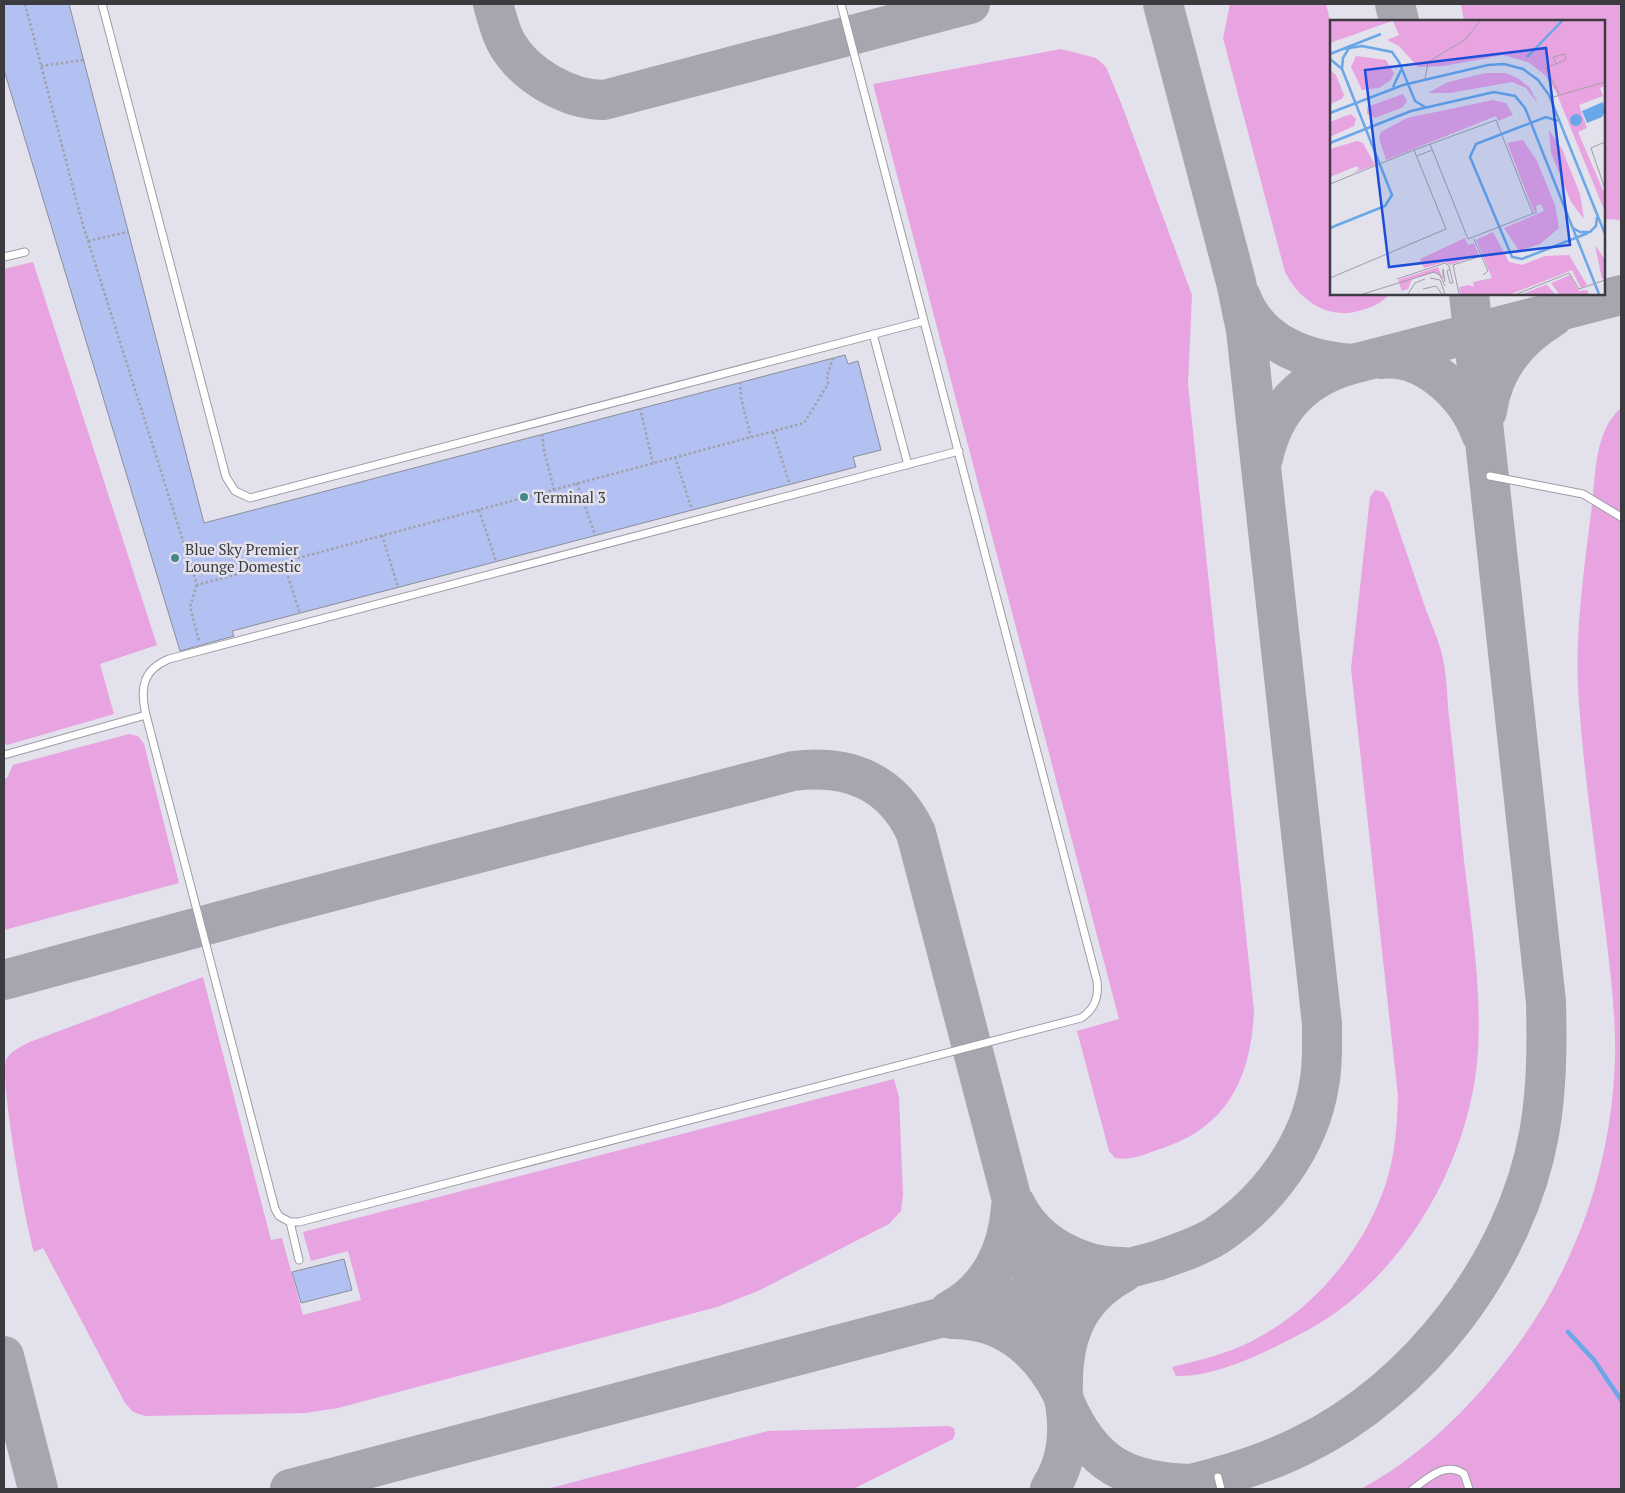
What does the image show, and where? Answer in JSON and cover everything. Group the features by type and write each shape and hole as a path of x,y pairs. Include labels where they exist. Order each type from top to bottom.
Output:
{"lane":[{"path":"102,4 226,477 229,485 242,495 250,498 258,497 924,321"},
{"path":"840,4 959,451 1097,981 1098,992 1095,1004 1089,1013 1081,1018 290,1222 279,1216 275,1209 146,716 142,691 145,680 158,663 169,658 959,451"},
{"path":"4,258 25,252"},
{"path":"873,334 908,465"},
{"path":"1490,476 1584,494 1621,517"},
{"path":"4,755 146,716"},
{"path":"290,1222 300,1260"},
{"path":"1413,1489 1432,1475 1450,1469 1459,1470 1464,1474 1469,1489"},
{"path":"1218,1477 1220,1489"}],"path":[{"path":"25,4 88,241 197,585 190,606 200,645"},
{"path":"41,66 84,60"},
{"path":"88,241 128,232"},
{"path":"197,585 804,423 828,384 826,376 833,358"},
{"path":"740,382 741,398 751,437"},
{"path":"640,408 653,463"},
{"path":"773,431 790,485"},
{"path":"542,434 554,490"},
{"path":"675,457 692,510"},
{"path":"578,483 595,536"},
{"path":"480,510 496,562"},
{"path":"382,536 398,587"},
{"path":"283,562 300,613"}],"shaded area":[{"path":"1230,4 1326,4 1330,21 1330,295 1388,295 1374,306 1350,313 1338,313 1327,310 1307,300 1285,272 1223,38"},
{"path":"1461,4 1621,4 1621,220 1605,219 1605,20 1464,20"},
{"path":"1061,49 1096,58 1106,67 1192,295 1188,384 1254,1011 1252,1035 1241,1079 1231,1097 1218,1114 1203,1128 1183,1140 1127,1159 1115,1158 1109,1151 1077,1031 1119,1019 873,84"},
{"path":"33,262 157,645 100,664 114,714 7,745 4,743 4,269"},
{"path":"1621,408 1621,1489 1361,1489 1403,1462 1442,1430 1478,1394 1510,1355 1554,1288 1586,1215 1598,1177 1607,1138 1612,1098 1615,1025 1609,959 1584,759 1579,703 1578,632 1597,457 1605,430"},
{"path":"1375,490 1383,492 1389,501 1442,653 1477,972 1479,1024 1473,1091 1462,1132 1447,1172 1427,1211 1402,1247 1374,1280 1343,1307 1308,1330 1277,1346 1227,1367 1193,1375 1176,1376 1172,1367 1243,1346 1274,1328 1315,1295 1333,1276 1364,1233 1385,1186 1391,1164 1398,1096 1351,669 1370,497"},
{"path":"129,734 138,736 144,744 179,883 4,930 4,779 7,778 13,765"},
{"path":"203,977 271,1240 282,1238 303,1315 361,1300 348,1251 311,1261 303,1232 894,1079 899,1097 903,1195 901,1211 889,1224 758,1291 717,1307 338,1408 305,1413 145,1416 133,1412 125,1403 43,1248 34,1252 25,1212 10,1123 5,1074 6,1060 13,1051 30,1042"},
{"path":"949,1426 954,1428 953,1439 853,1489 547,1489 768,1431"}],"building":[{"name":"Terminal 3","path":"4,4 69,4 204,523 845,355 848,364 858,361 881,450 853,457 856,467 232,631 234,636 180,651 4,70"},
{"path":"344,1259 352,1290 301,1303 292,1272"}],"waterway":[{"path":"1568,1332 1594,1360 1621,1400"}],"taxiway":[{"path":"493,4 507,44 525,66 549,84 562,90 576,96 604,100 970,4"},
{"path":"290,1489 1156,1261 1202,1244 1235,1222 1268,1190 1283,1171 1295,1151 1306,1130 1314,1108 1319,1085 1322,1062 1322,1024 1246,330 1236,282 1163,4"},
{"path":"1395,4 1399,20"},
{"path":"1172,1489 1222,1476 1301,1446 1344,1422 1384,1392 1422,1356 1455,1317 1484,1274 1509,1229 1527,1182 1539,1134 1546,1068 1546,1002 1469,295"},
{"path":"1263,458 1268,440 1283,410 1306,386 1320,377 1353,364 1621,295"},
{"path":"1241,297 1249,314 1272,339 1303,354 1319,359 1353,364"},
{"path":"1487,411 1495,381 1509,356 1528,335 1553,317"},
{"path":"1381,359 1397,359 1413,363 1428,370 1442,380 1466,405 1475,419 1481,434"},
{"path":"4,980 276,906 793,771 832,770 866,780 894,800 906,815 916,833 1065,1403 1066,1448 1060,1469 1050,1489"},
{"path":"1016,1205 1024,1219 1035,1231 1061,1251 1091,1263 1123,1267"},
{"path":"949,1311 975,1292 994,1268 1006,1239 1011,1207"},
{"path":"951,1319 970,1320 988,1324 1004,1330 1018,1339 1043,1364 1054,1378 1063,1395 1064,1358 1074,1325 1092,1296 1123,1273"},
{"path":"4,1356 38,1489"},
{"path":"1065,1403 1087,1442 1114,1466 1130,1474 1148,1479 1192,1484"}],"place":[{"name":"Terminal 3","path":"524,497"},
{"name":"Blue Sky Premier Lounge Domestic","path":"175,558"}]}
